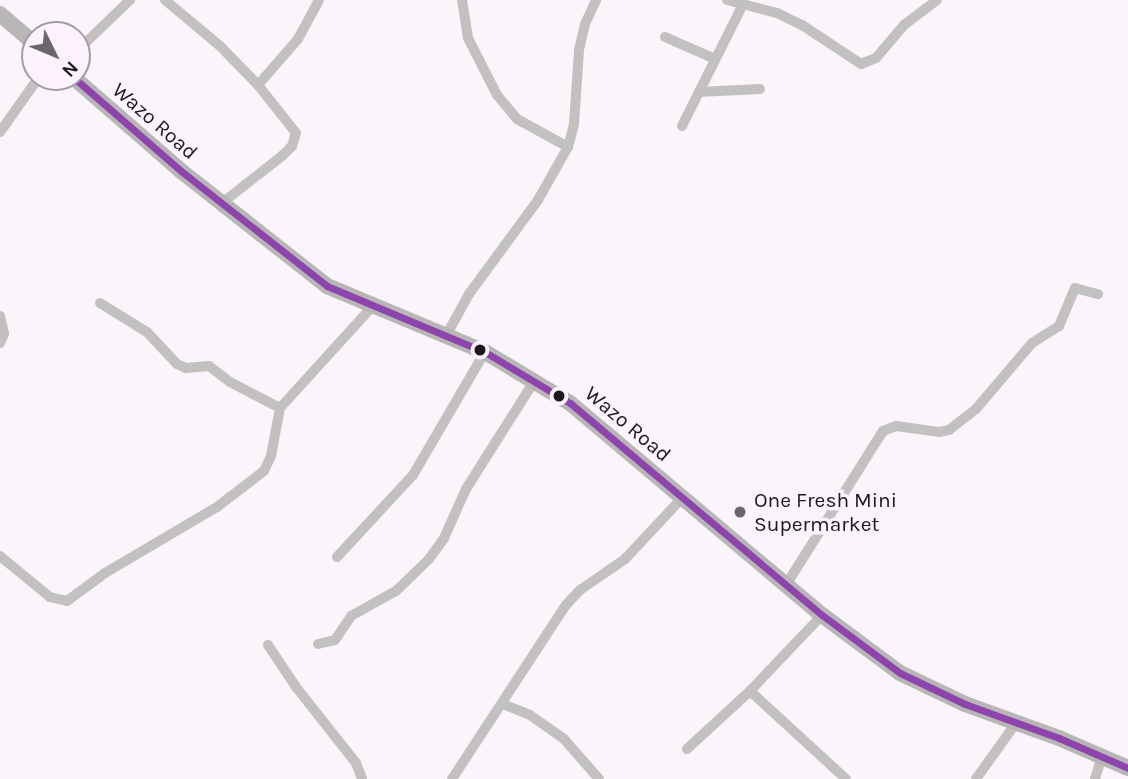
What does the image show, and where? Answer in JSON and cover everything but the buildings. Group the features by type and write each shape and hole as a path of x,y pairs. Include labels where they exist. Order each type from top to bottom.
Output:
{"main road":[{"path":"0,14 21,32"},
{"name":"Wazo Road","path":"90,91 222,203 327,286 485,352 570,403 822,615 900,673 1128,768"}],"street":[{"path":"91,38 130,0"},
{"path":"165,0 220,46 258,85 292,125 297,138 265,172 222,203"},
{"path":"258,85 298,39 319,0"},
{"path":"462,0 468,38 497,95 517,119 568,147"},
{"path":"727,0 750,4 802,25 855,61 867,64 904,25 937,0"},
{"path":"446,337 469,294 538,200 568,147 574,124 579,50 594,1"},
{"path":"682,126 715,59 750,4"},
{"path":"665,37 715,59"},
{"path":"699,92 760,89"},
{"path":"0,132 29,91"},
{"path":"786,585 883,431 896,426 939,432 949,430 976,409 1032,343 1059,326 1075,288 1098,294"},
{"path":"100,303 146,332 177,364 186,368 209,366 230,382 280,408"},
{"path":"0,556 55,600 73,599 105,573 186,528 258,477 271,456 280,408 372,307"},
{"path":"0,316 4,334 0,343"},
{"path":"337,557 413,475 485,352"},
{"path":"318,644 335,640 351,616 396,591 429,559 444,538 466,489 535,380"},
{"path":"452,779 566,605 580,590 625,559 683,497"},
{"path":"687,749 750,691 822,615"},
{"path":"268,645 296,687 356,762 362,779"},
{"path":"750,691 846,779"},
{"path":"503,704 530,715 564,739 599,779"},
{"path":"976,779 1016,723"},
{"path":"1096,779 1101,759"}],"transit line":[{"path":"89,91 181,171 327,286 485,352 570,403 822,615 900,673 965,704 1059,738 1128,768"}],"place":[{"name":"One Fresh Mini Supermarket","path":"740,512"}]}
